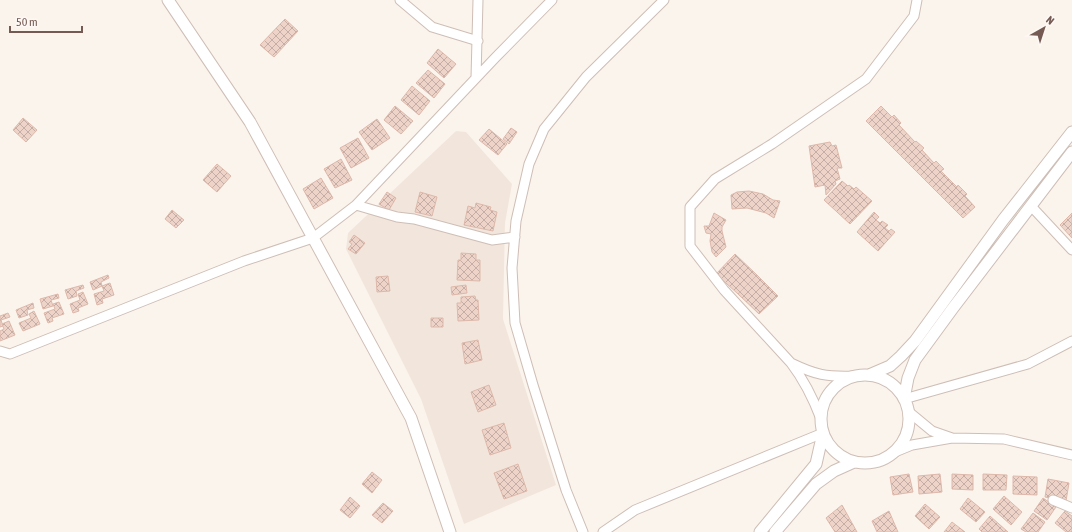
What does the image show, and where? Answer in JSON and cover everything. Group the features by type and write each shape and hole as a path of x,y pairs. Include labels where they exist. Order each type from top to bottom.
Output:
{"street":[{"path":"168,0 250,122 411,418 450,532"},
{"path":"400,0 432,27 478,41"},
{"path":"476,78 478,0"},
{"path":"0,351 10,354 244,261 313,238 356,205 552,0"},
{"path":"583,532 566,490 515,323 512,268 516,221 529,164 544,129 586,77 664,0"},
{"path":"760,532 816,464 823,434 821,419 803,379 791,363 724,290 690,246 690,207 715,179 772,144 866,79 914,16 917,0"},
{"path":"791,363 812,372 831,376 869,375 890,366 902,356 915,341 1003,220 1072,132"},
{"path":"904,398 908,378 915,360 958,301 1072,152"},
{"path":"356,205 397,217 414,219 492,240 515,237"},
{"path":"1031,206 1072,250"},
{"path":"904,398 1028,364 1072,341"},
{"path":"869,375 883,379 895,387 904,398 909,412 909,427 907,434 904,441 895,452"},
{"path":"821,419 823,405 830,392 841,382 854,376"},
{"path":"909,412 932,431 952,438"},
{"path":"823,434 830,446 841,456 854,462 869,464 883,460 895,452 912,444 952,438 1004,439 1072,455"},
{"path":"603,532 635,510 823,434"},
{"path":"775,532 816,484 834,471 854,462"},
{"path":"1053,500 1072,508"}],"shaded area":[{"path":"456,131 466,132 512,184 505,223 503,319 556,485 464,524 421,399 346,249 348,233"}],"building":[{"path":"285,19 298,31 274,57 260,45"},
{"path":"438,49 456,64 444,78 427,63"},
{"path":"428,70 445,84 434,98 416,83"},
{"path":"412,86 430,101 419,115 401,100"},
{"path":"395,106 413,121 401,134 384,120"},
{"path":"881,106 892,117 894,115 901,123 899,125 915,142 916,141 924,148 922,150 934,163 936,161 944,169 941,171 957,187 958,185 967,194 965,196 975,207 963,218 866,121"},
{"path":"23,118 37,130 26,142 13,130"},
{"path":"377,119 390,138 372,150 359,132"},
{"path":"511,128 517,132 509,144 503,139"},
{"path":"489,129 507,144 498,155 479,140"},
{"path":"358,138 369,158 351,168 340,148"},
{"path":"830,142 832,146 836,145 842,168 837,168 840,179 835,181 836,184 826,195 825,185 815,187 809,146"},
{"path":"341,159 352,180 335,188 324,169"},
{"path":"217,164 231,176 217,192 203,180"},
{"path":"321,178 333,198 314,209 303,189"},
{"path":"842,181 854,189 856,187 872,201 850,224 824,200"},
{"path":"749,191 763,194 773,200 780,201 774,218 766,213 747,208 732,209 731,195 737,192"},
{"path":"387,192 396,198 389,210 379,204"},
{"path":"420,192 437,197 432,216 415,212"},
{"path":"476,203 491,207 490,210 497,212 493,231 464,225 468,206 475,208"},
{"path":"172,210 184,220 176,228 165,219"},
{"path":"874,212 879,217 876,220 880,223 882,221 888,225 885,228 889,231 891,229 895,232 878,251 857,232"},
{"path":"714,213 726,220 722,227 722,231 726,247 716,257 712,252 710,241 711,234 706,233 704,226 709,226"},
{"path":"1072,213 1072,238 1060,225"},
{"path":"354,235 365,243 356,254 348,249 352,244 349,242"},
{"path":"461,253 476,254 476,260 480,260 480,281 457,280 458,260 461,260"},
{"path":"735,254 757,275 738,294 716,274"},
{"path":"108,275 109,278 101,282 102,286 93,290 90,282"},
{"path":"757,275 778,296 759,314 738,294"},
{"path":"388,276 390,291 377,292 376,277"},
{"path":"110,283 114,295 102,299 103,303 97,305 94,294 104,291 102,286"},
{"path":"83,285 84,288 76,291 77,296 68,299 65,290"},
{"path":"466,285 467,293 452,295 451,287"},
{"path":"83,292 88,304 78,308 79,311 73,313 70,304 80,300 78,294"},
{"path":"58,294 59,298 51,300 53,306 43,309 40,299"},
{"path":"475,296 476,300 478,300 479,320 458,321 457,303 461,303 461,297"},
{"path":"59,302 64,314 52,318 53,321 48,323 44,313 55,309 53,304"},
{"path":"33,303 34,308 27,310 28,315 19,318 16,310"},
{"path":"34,311 40,324 23,331 19,323 31,318 29,314"},
{"path":"8,313 10,317 1,320 3,326 0,327 0,316"},
{"path":"431,318 443,318 443,327 431,327"},
{"path":"9,321 15,335 0,341 0,331 4,329 2,324"},
{"path":"478,340 482,360 465,364 462,343"},
{"path":"489,385 496,405 478,412 471,392"},
{"path":"504,423 511,448 490,455 482,430"},
{"path":"518,464 527,491 504,499 494,473"},
{"path":"372,472 382,480 372,493 362,484"},
{"path":"909,474 913,492 893,495 890,477"},
{"path":"940,474 942,492 919,494 918,476"},
{"path":"952,474 973,475 973,490 952,489"},
{"path":"983,474 1007,475 1006,490 983,490"},
{"path":"1013,476 1037,477 1037,495 1013,494"},
{"path":"1048,479 1069,483 1066,501 1045,497"},
{"path":"1004,496 1022,512 1011,525 993,509"},
{"path":"350,497 360,506 350,518 340,510"},
{"path":"968,498 985,512 976,522 960,509"},
{"path":"1043,498 1056,507 1047,520 1034,511"},
{"path":"383,503 393,511 382,523 372,515"},
{"path":"925,504 940,517 929,529 915,516"},
{"path":"842,505 857,532 835,532 826,518"},
{"path":"889,511 898,532 877,532 872,521"},
{"path":"1065,511 1072,516 1071,532 1066,532 1055,523"},
{"path":"1033,513 1045,522 1038,532 1026,532 1021,529"},
{"path":"990,516 1008,532 982,532 979,529"},
{"path":"952,522 965,532 944,532"}]}
